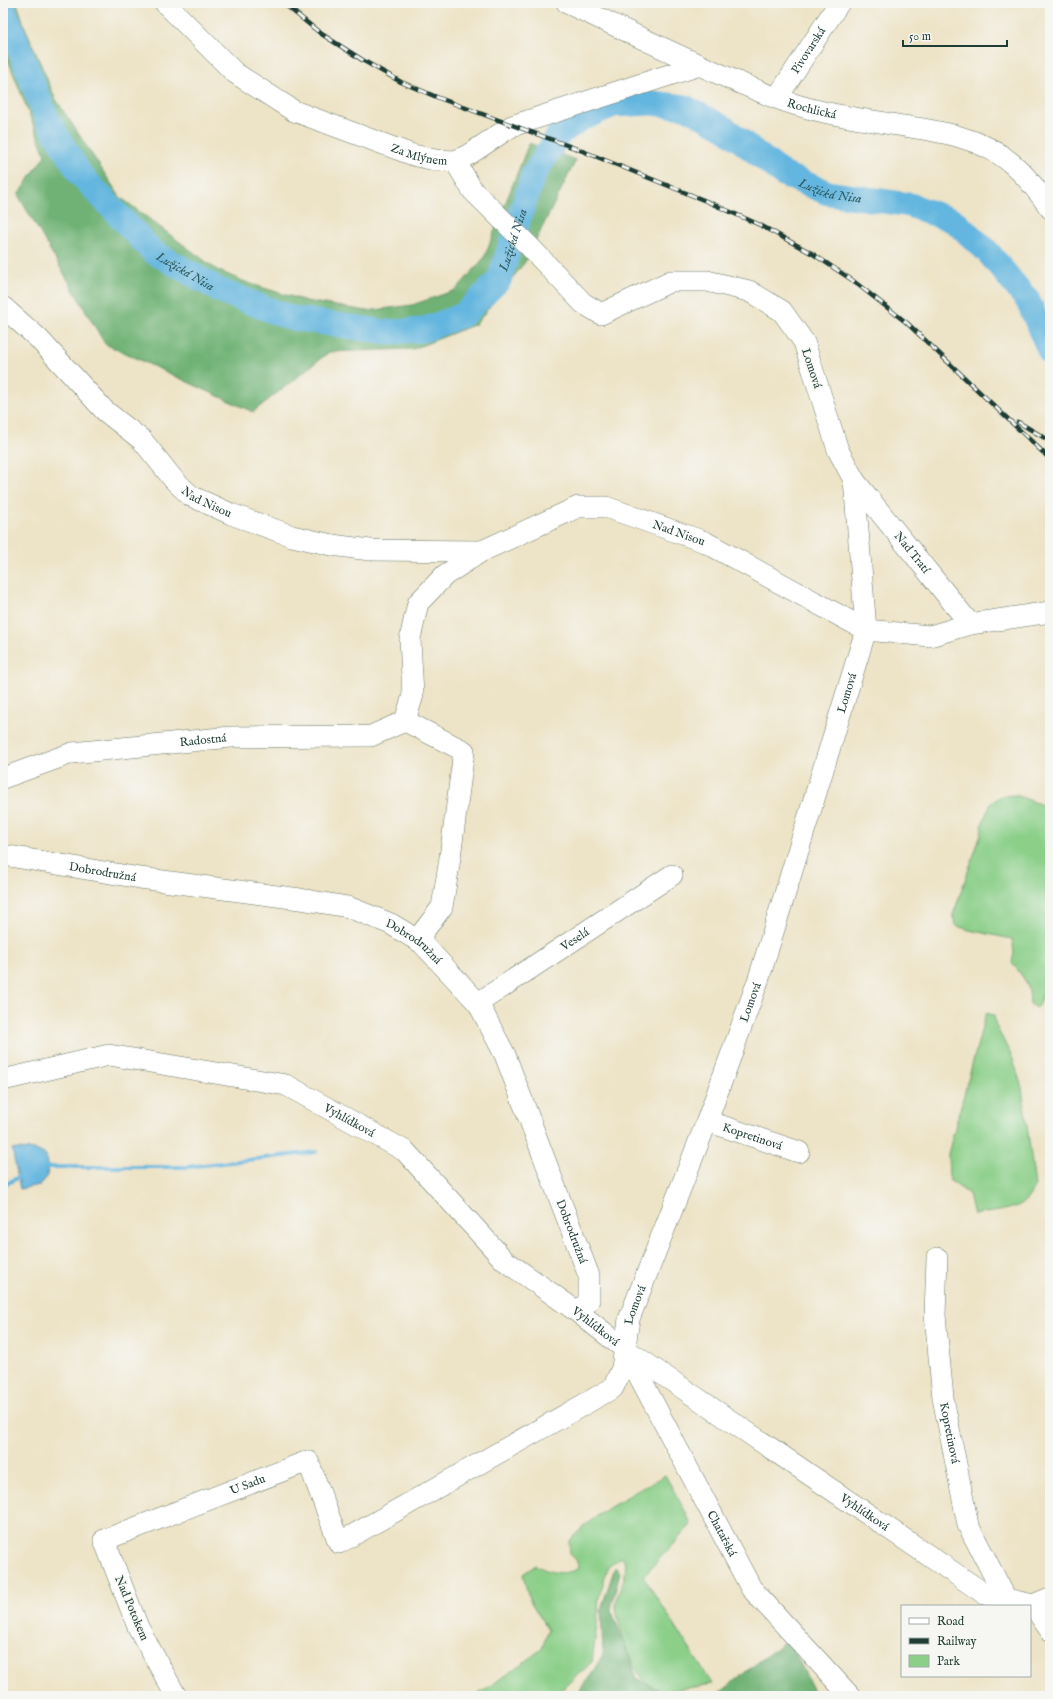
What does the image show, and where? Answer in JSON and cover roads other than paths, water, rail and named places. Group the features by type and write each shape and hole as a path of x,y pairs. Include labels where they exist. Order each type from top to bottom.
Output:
{"street":[{"name":"Za Mlýnem","path":"165,3 235,73 294,111 413,155 435,160 455,161 468,155 512,126 700,65"},
{"name":"Rochlická","path":"567,3 700,65 777,98 834,114 932,131 975,142 1010,162 1028,179 1050,208"},
{"name":"Pivovarská","path":"777,98 839,3"},
{"name":"Lomová","path":"455,161 473,190 583,303 601,314 671,281 707,281 749,291 782,311 804,342 838,450 854,480 866,630 759,978 707,1121 629,1319 625,1349"},
{"name":"Nad Nisou","path":"3,307 38,338 104,411 142,440 174,480 191,496 231,514 292,536 332,545 370,550 482,551"},
{"name":"Nad Tratí","path":"854,480 970,624"},
{"name":"Nad Nisou","path":"405,721 413,695 410,639 418,602 446,575 482,551 578,507 606,507 705,542 866,630"},
{"path":"866,630 930,636 970,624 1050,612"},
{"path":"405,721 464,752 442,907 417,940"},
{"name":"Radostná","path":"3,778 72,753 231,737 371,736 405,721"},
{"name":"Dobrodružná","path":"3,855 140,878 300,899 348,907 391,924 422,943 478,1004 505,1055 589,1276 589,1300 579,1313"},
{"name":"Veselá","path":"478,1004 672,875"},
{"name":"Vyhlídková","path":"3,1080 109,1055 286,1085 404,1151 504,1260 579,1313 625,1349 985,1594 1006,1599 1041,1602 1050,1630"},
{"name":"Kopretinová","path":"707,1121 799,1152"},
{"name":"Kopretinová","path":"937,1258 935,1315 943,1398 968,1525 1006,1599"},
{"name":"Vyhlídková","path":"339,1543 614,1388 622,1368 625,1349"},
{"name":"Chatařská","path":"625,1349 750,1588 850,1696"},
{"name":"U Sadu","path":"104,1540 308,1461 339,1543"},
{"name":"Nad Potokem","path":"104,1540 138,1627 176,1696"}],"water":[{"path":"12,1149 36,1150 46,1155 48,1176 40,1185 20,1189"}],"waterway":[{"name":"Lužická Nisa","path":"3,7 47,119 80,174 152,251 221,291 291,318 386,332 423,330 463,315 499,280 533,176 560,133 581,119 613,105 652,103 685,107 726,129 783,174 828,193 910,205 954,221 988,252 1028,301 1050,352"},
{"path":"43,1167 187,1167 316,1152"},
{"path":"3,1186 22,1175"}],"railway":[{"path":"283,3 320,33 401,82 439,98 580,150 706,201 760,225 813,254 852,280 907,323 1050,459"},
{"path":"1018,422 1050,441"}]}
